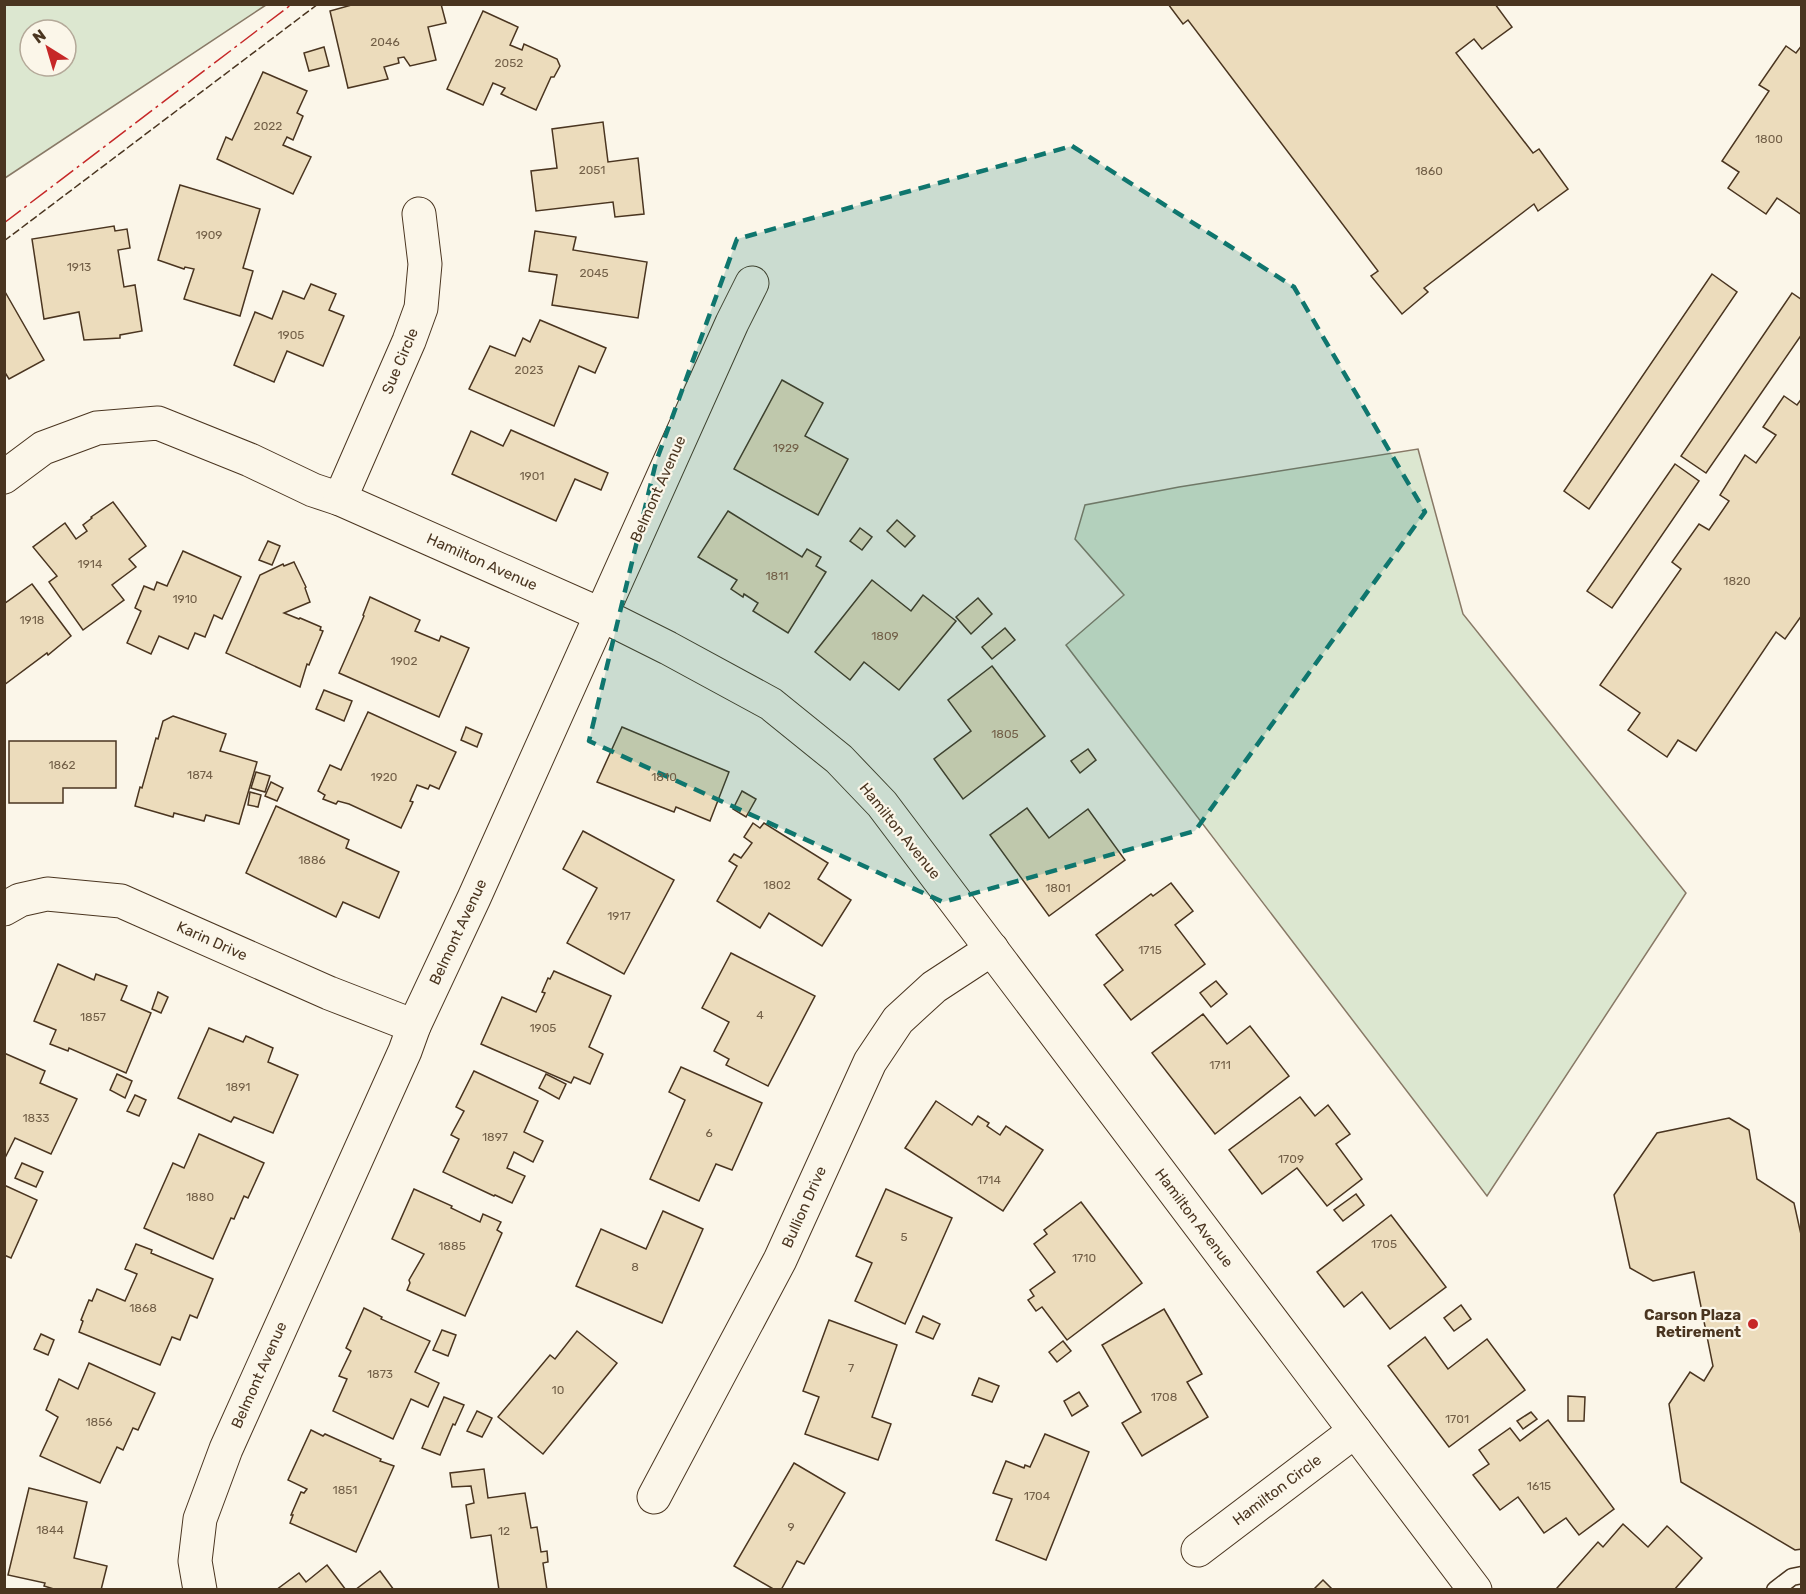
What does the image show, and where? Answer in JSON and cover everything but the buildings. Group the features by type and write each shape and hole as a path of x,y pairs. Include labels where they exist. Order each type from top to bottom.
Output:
{"street":[{"name":"Sue Circle","path":"340,499 409,341 421,308 425,264 419,214"},
{"name":"Belmont Avenue","path":"200,1590 195,1561 200,1519 226,1449 405,1051 414,1026 602,615 732,322 752,283"},
{"name":"Hamilton Avenue","path":"4,477 43,448 97,428 158,423 250,460 602,615 771,704 839,759 882,804 1474,1590"},
{"name":"Karin Drive","path":"4,909 20,900 47,894 121,901 329,993 414,1026"},
{"name":"Bullion Drive","path":"654,1497 780,1260 870,1062 898,1020 919,1000 934,987 992,949"},
{"name":"Hamilton Circle","path":"1198,1550 1355,1431"}],"lane":[{"path":"1775,1590 1792,1577 1802,1575"}],"highlighted area":[{"path":"1072,146 1294,287 1425,512 1195,831 943,902 589,741 656,462 737,239"}],"green space":[{"path":"5,4 266,5 5,178"},
{"path":"1418,449 1463,614 1686,893 1487,1196 1066,645 1124,595 1075,539 1085,505 1179,487"}],"fence":[{"path":"4,241 318,4"}],"power":[{"path":"4,223 292,4"}],"place":[{"name":"Carson Plaza Retirement","path":"1753,1324"}]}
